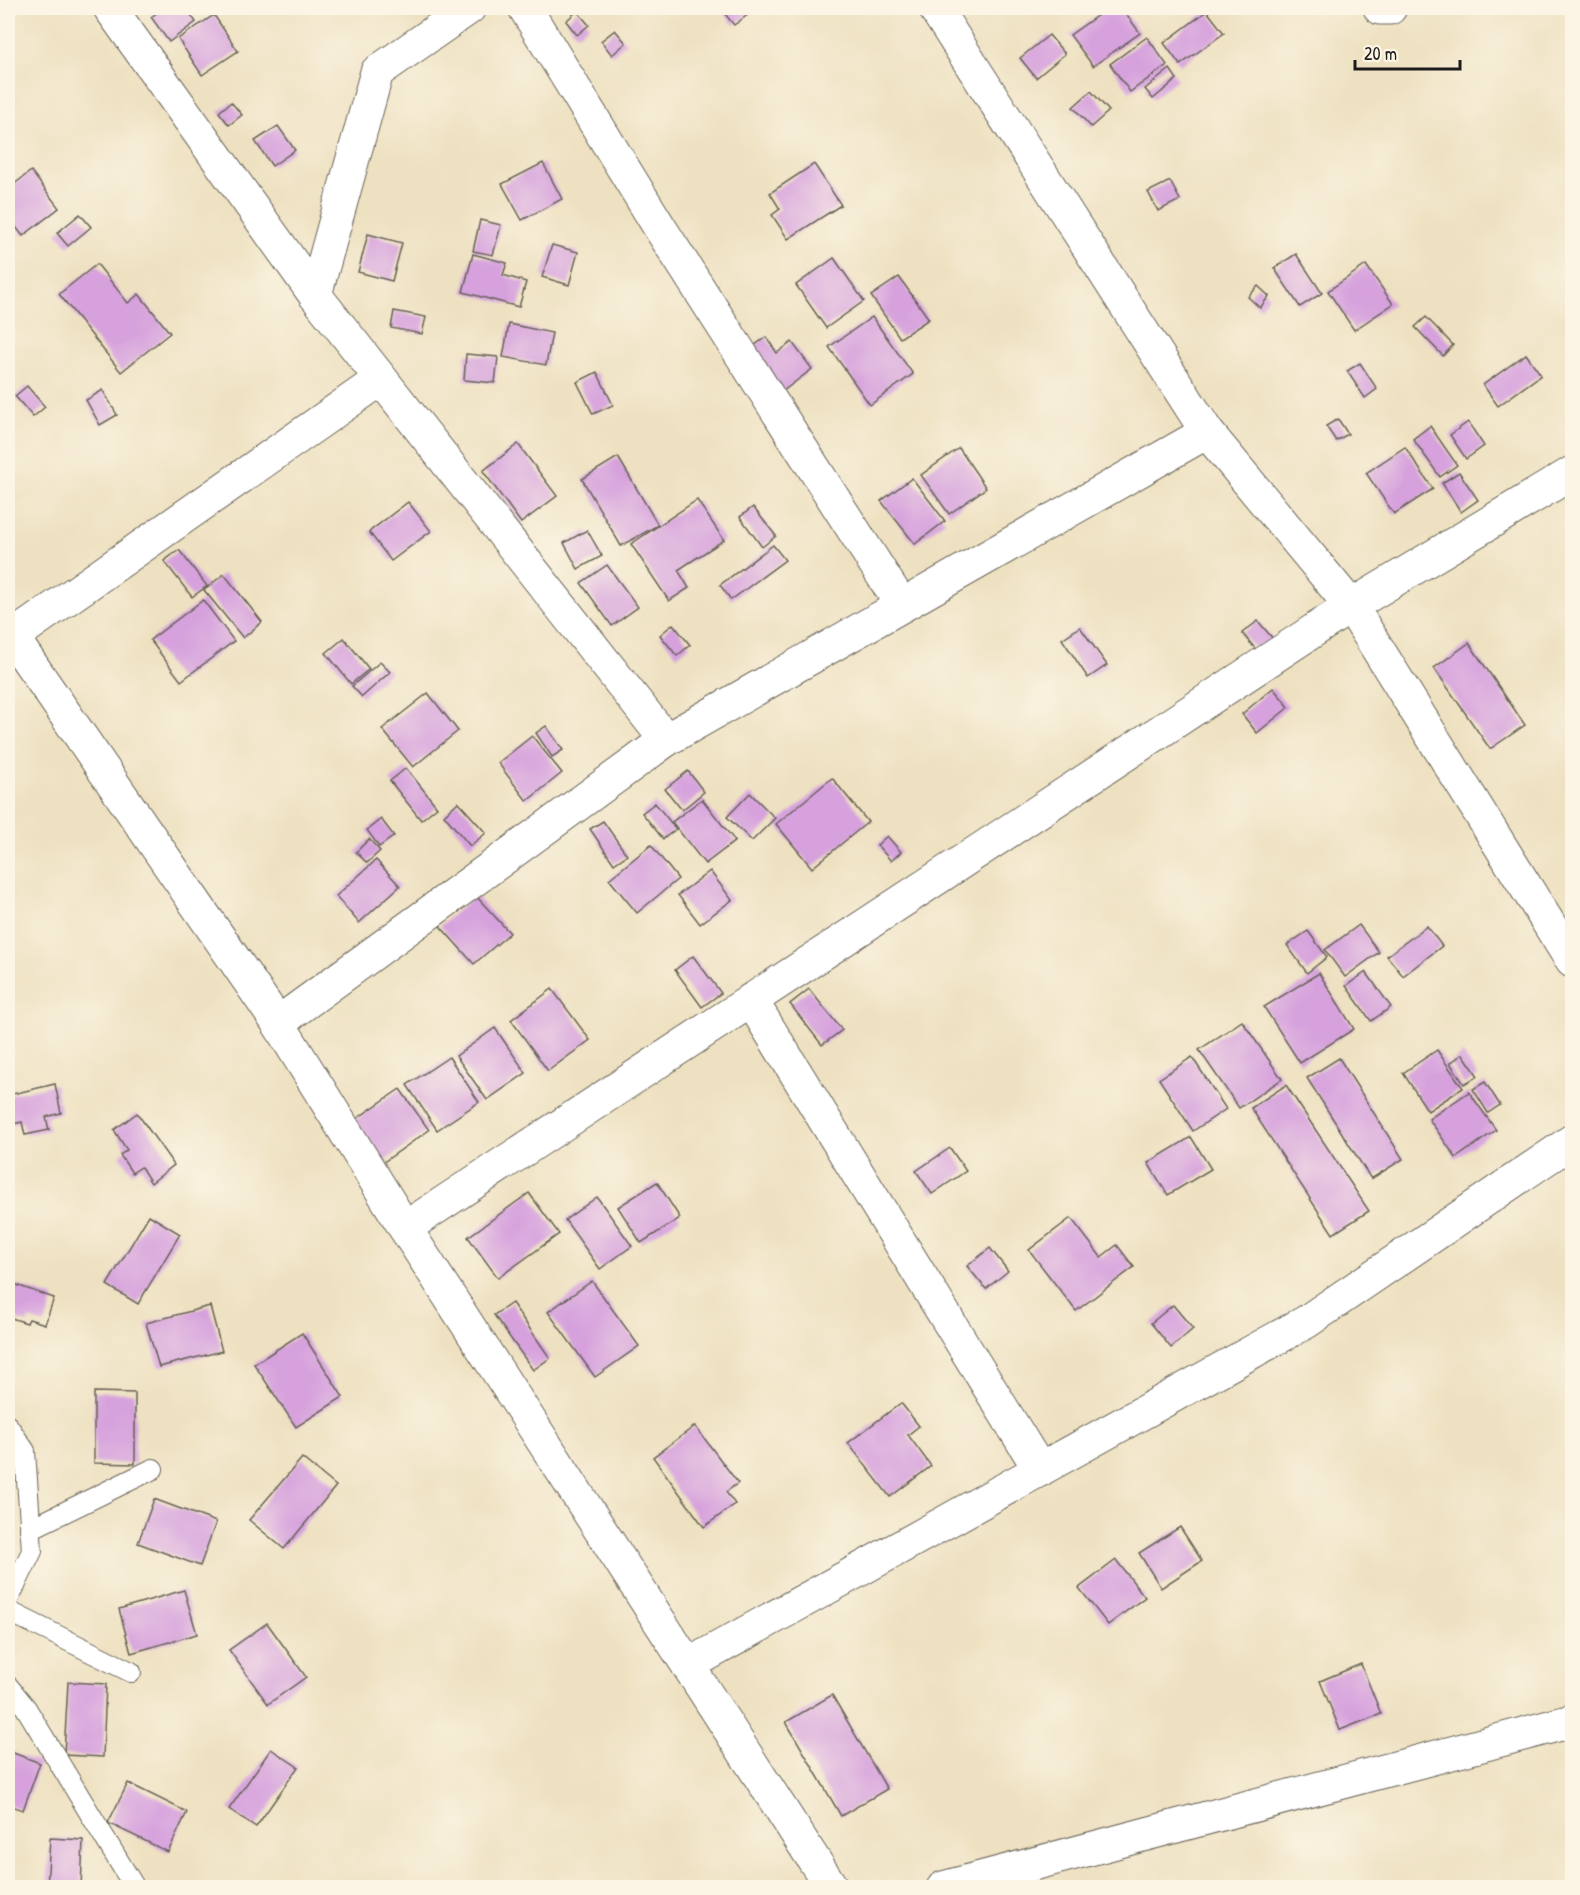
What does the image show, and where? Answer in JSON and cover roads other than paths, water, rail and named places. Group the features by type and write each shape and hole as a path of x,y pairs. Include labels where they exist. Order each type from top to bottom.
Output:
{"street":[{"path":"110,8 315,295 666,740"},
{"path":"315,295 377,72 469,8"},
{"path":"525,8 660,228 901,604"},
{"path":"936,8 1207,432 1352,606 1572,961"},
{"path":"1380,8 1390,8"},
{"path":"381,378 9,636 278,1023 405,1228 832,1887"},
{"path":"278,1023 666,740 901,604 1207,432"},
{"path":"405,1228 1352,606 1572,473"},
{"path":"751,1000 1040,1470"},
{"path":"688,1665 1306,1322 1572,1141"},
{"path":"943,1887 1572,1721"}],"lane":[{"path":"8,1426 25,1450 32,1551 8,1600"},
{"path":"30,1529 153,1469"},
{"path":"8,1611 131,1672"},
{"path":"8,1686 26,1708 135,1887"}]}
